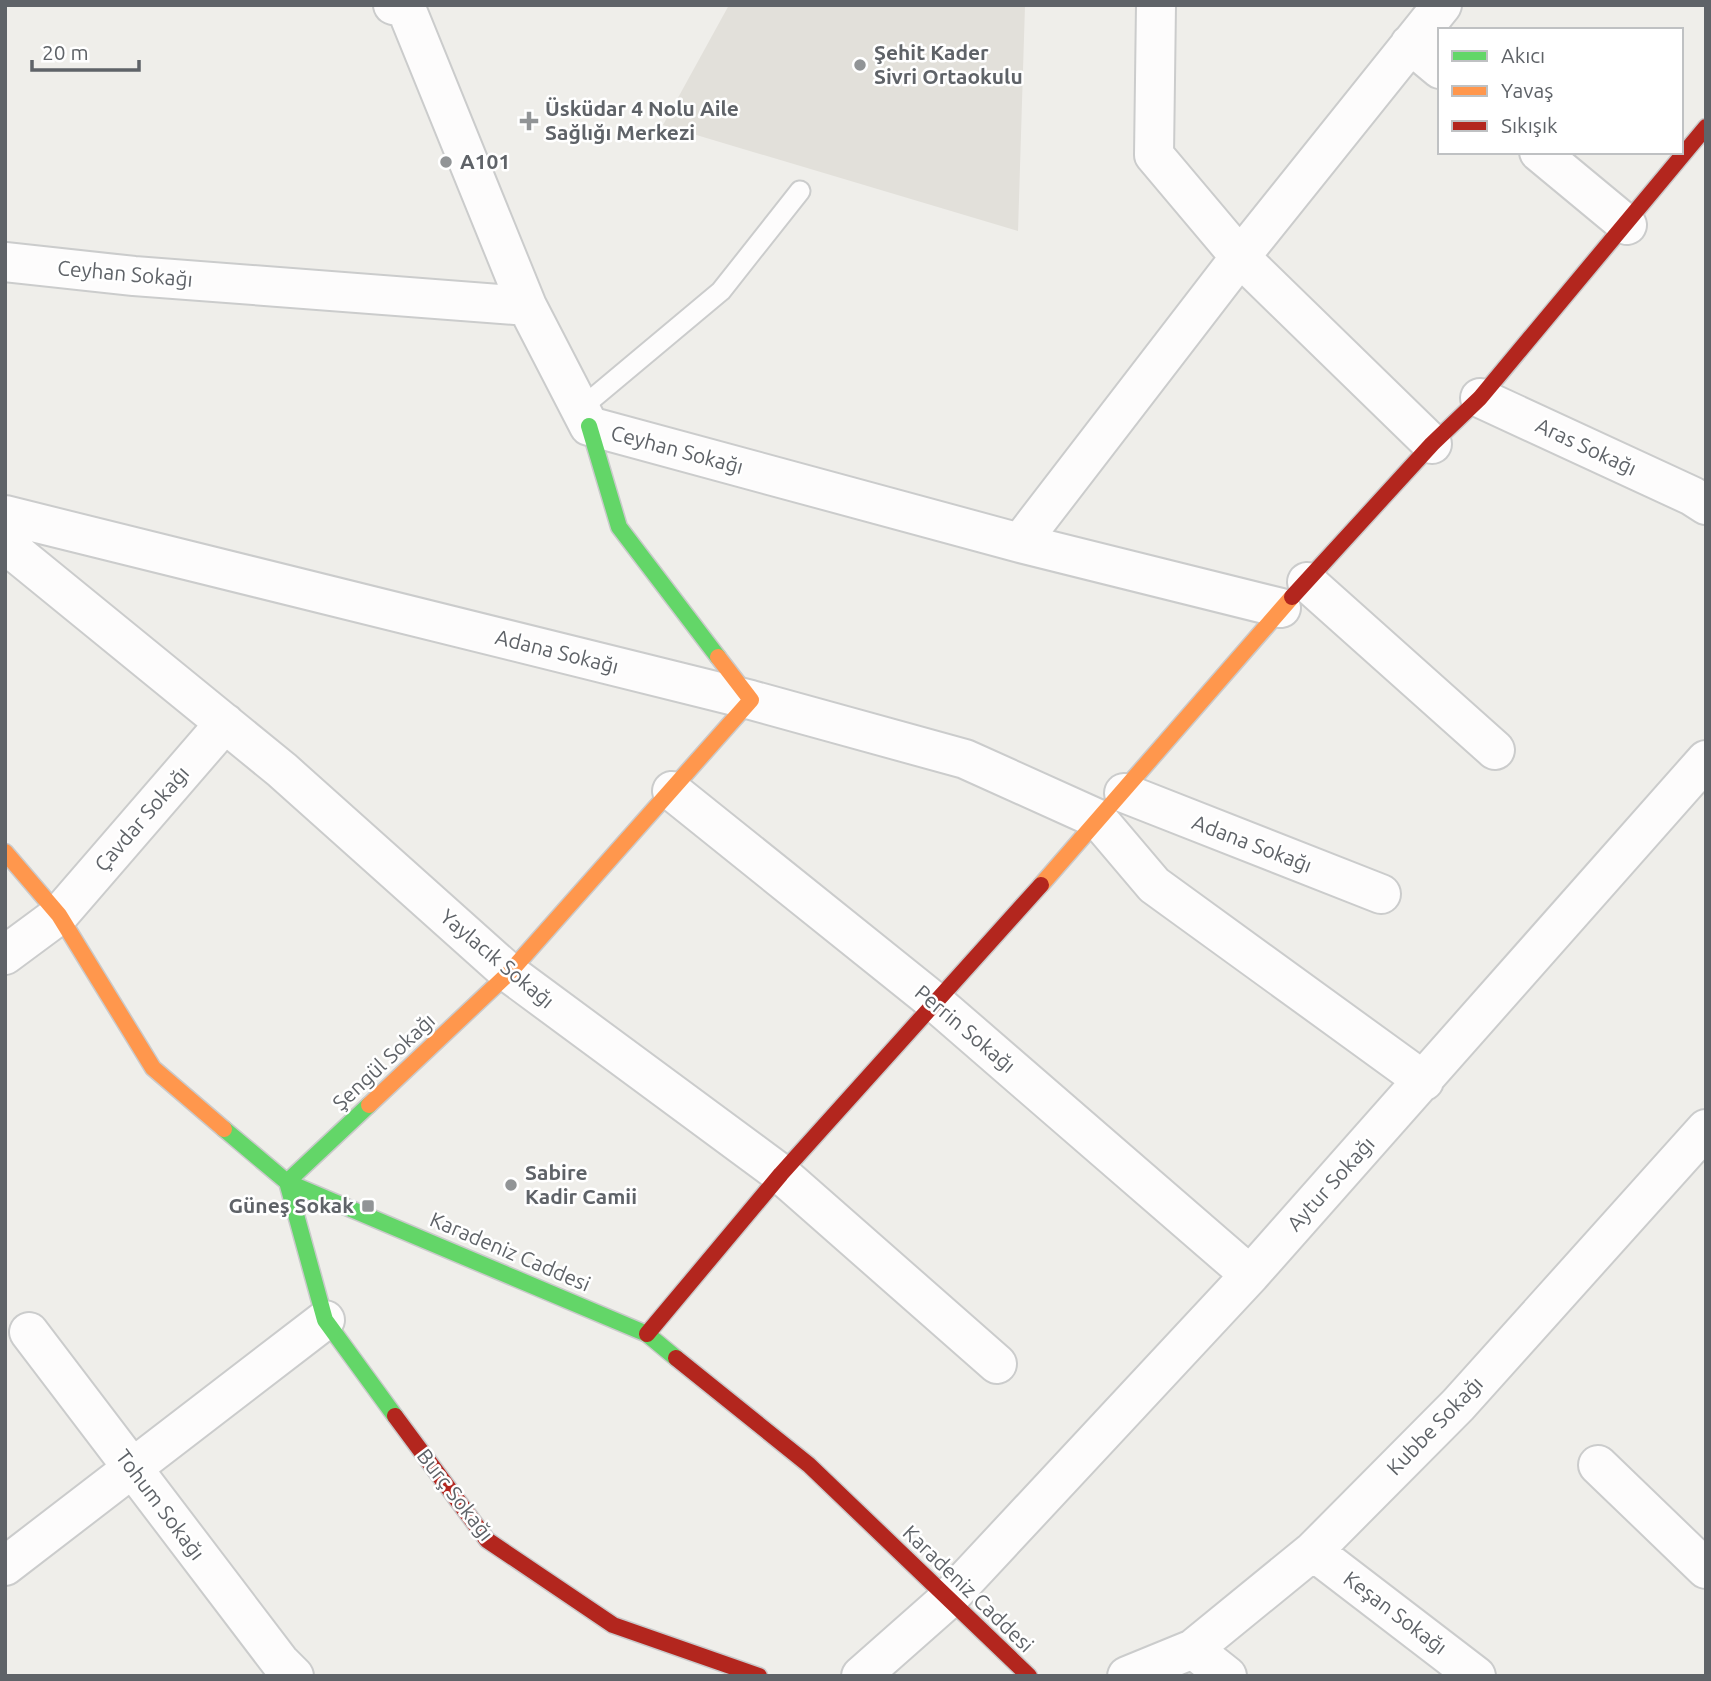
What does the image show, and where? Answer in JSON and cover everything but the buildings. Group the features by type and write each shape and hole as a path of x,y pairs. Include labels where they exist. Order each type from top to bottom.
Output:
{"street":[{"path":"1156,5 1154,155 1240,257 1432,444"},
{"path":"1020,543 1240,257 1442,5"},
{"path":"402,6 527,306 584,418 619,527 751,700"},
{"path":"1410,44 1438,67"},
{"path":"647,1334 781,1174 1111,806 1294,595 1432,444 1480,398 1706,127"},
{"path":"1541,154 1627,225"},
{"name":"Ceyhan Sokağı","path":"5,262 134,276 527,306"},
{"name":"Aras Sokağı","path":"1480,398 1701,493"},
{"name":"Ceyhan Sokağı","path":"584,418 1020,543 1294,595"},
{"name":"Adana Sokağı","path":"5,515 751,700 965,759 1381,894"},
{"name":"Yaylacık Sokağı","path":"5,544 225,723 509,973 781,1174 997,1364"},
{"path":"1294,595 1495,750"},
{"name":"Şengül Sokağı","path":"287,1182 509,973 751,700"},
{"name":"Çavdar Sokağı","path":"5,955 59,915 225,723"},
{"name":"Aytur Sokağı","path":"947,1600 1250,1275 1706,760"},
{"name":"Perrin Sokağı","path":"672,791 936,1003 1250,1275"},
{"path":"1111,806 1154,885 1424,1081"},
{"name":"Karadeniz Caddesi","path":"5,852 59,915 153,1068 287,1182 647,1334 809,1465 1029,1676"},
{"name":"Kubbe Sokağı","path":"1127,1676 1193,1649 1313,1551 1458,1405 1706,1129"},
{"name":"Burç Sokağı","path":"287,1182 325,1320 487,1540 613,1625 759,1676"},
{"path":"5,1566 325,1320"},
{"name":"Tohum Sokağı","path":"29,1332 279,1662 295,1676"},
{"path":"1598,1465 1706,1569"},
{"name":"Keşan Sokağı","path":"1313,1551 1476,1676"},
{"path":"861,1676 947,1600"},
{"path":"1193,1649 1227,1676"}],"lane":[{"path":"584,418 721,291 800,191"}],"shaded area":[{"name":"Şehit Kader Sivri Ortaokulu","path":"729,5 1025,5 1018,231 663,125"}],"traffic: fast":[{"path":"589,426 619,527 718,657"},
{"path":"369,1105 287,1182 325,1320 395,1416"},
{"path":"224,1129 287,1182 647,1334 676,1358"}],"traffic: slow":[{"path":"1041,885 1292,597"},
{"path":"369,1105 509,973 751,700 718,657"},
{"path":"5,852 59,915 153,1068 224,1129"}],"traffic: jam":[{"path":"1292,597 1432,444 1480,398 1706,127"},
{"path":"647,1334 781,1174 1041,885"},
{"path":"676,1358 809,1465 1029,1676"},
{"path":"395,1416 487,1540 613,1625 759,1676"}],"place":[{"name":"Şehit Kader Sivri Ortaokulu","path":"860,65"},
{"name":"Üsküdar 4 Nolu Aile Sağlığı Merkezi","path":"529,121"},
{"name":"A101","path":"446,162"},
{"name":"Sabire Kadir Camii","path":"511,1185"},
{"name":"Güneş Sokak","path":"368,1206"}]}
